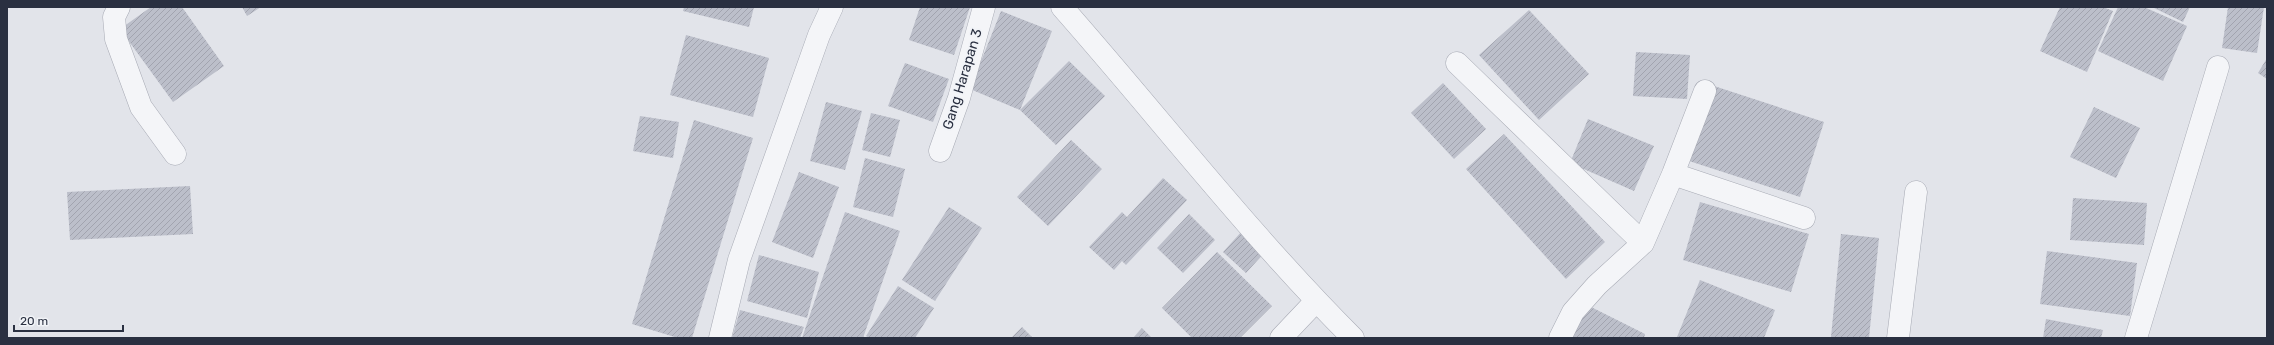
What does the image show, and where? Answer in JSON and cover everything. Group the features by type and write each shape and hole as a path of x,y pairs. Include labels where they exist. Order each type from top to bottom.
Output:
{"street":[{"path":"119,7 114,17 116,39 140,107 175,154"},
{"path":"720,338 739,260 819,35 832,7"},
{"name":"Gang Harapan 3","path":"940,151 959,98 984,7"},
{"path":"1062,7 1316,301 1352,338"},
{"path":"1457,63 1643,243"},
{"path":"2136,338 2218,67"},
{"path":"1560,338 1573,312 1597,285 1643,243 1673,174 1705,91"},
{"path":"1673,174 1804,218"},
{"path":"1898,338 1916,192"},
{"path":"1281,338 1316,301"}],"building":[{"path":"151,7 182,7 224,66 173,102 120,29"},
{"path":"242,7 261,7 247,16"},
{"path":"684,7 754,7 749,27 683,11"},
{"path":"920,7 970,7 954,55 909,40"},
{"path":"2060,7 2103,7 2113,11 2087,72 2040,51"},
{"path":"2118,7 2144,7 2187,26 2163,81 2098,51"},
{"path":"2152,7 2190,7 2183,22"},
{"path":"2228,7 2264,7 2257,53 2222,48"},
{"path":"1529,10 1589,74 1539,120 1479,55"},
{"path":"1001,11 1052,31 1020,110 970,89"},
{"path":"686,35 769,58 753,117 670,95"},
{"path":"1636,52 1690,55 1687,99 1633,96"},
{"path":"2267,58 2267,79 2258,73"},
{"path":"1069,61 1105,96 1056,145 1020,110"},
{"path":"905,63 949,79 933,122 888,106"},
{"path":"1443,83 1486,129 1454,159 1411,113"},
{"path":"1711,85 1824,122 1800,197 1686,160"},
{"path":"826,102 862,111 845,170 810,161"},
{"path":"2094,107 2140,128 2116,178 2070,157"},
{"path":"871,113 900,120 890,157 862,150"},
{"path":"640,116 679,122 673,158 633,151"},
{"path":"1588,119 1654,146 1634,191 1570,163"},
{"path":"694,120 753,138 692,338 678,338 632,324"},
{"path":"1504,134 1605,242 1566,279 1466,169"},
{"path":"1071,140 1102,169 1048,226 1017,197"},
{"path":"865,158 905,169 893,217 853,207"},
{"path":"799,172 839,187 813,258 772,242"},
{"path":"1163,178 1187,200 1126,265 1122,261 1114,270 1089,247 1122,212 1127,217"},
{"path":"190,186 193,234 70,240 67,192"},
{"path":"2073,198 2147,203 2144,245 2070,240"},
{"path":"1700,202 1809,234 1791,292 1683,260"},
{"path":"949,207 982,228 935,301 902,280"},
{"path":"845,212 900,231 863,338 802,338"},
{"path":"1189,214 1215,240 1183,273 1157,248"},
{"path":"1243,230 1266,251 1246,273 1223,252"},
{"path":"1841,234 1879,238 1869,338 1831,337"},
{"path":"2047,251 2137,263 2130,316 2040,304"},
{"path":"1217,252 1272,306 1240,338 1192,338 1162,308"},
{"path":"759,255 819,272 807,318 747,301"},
{"path":"1700,280 1775,310 1764,338 1677,337"},
{"path":"898,286 934,308 915,338 869,338 866,336"},
{"path":"1585,304 1645,334 1644,338 1569,338"},
{"path":"740,310 804,327 800,338 732,338"},
{"path":"2046,319 2103,330 2101,338 2043,338"},
{"path":"1022,327 1033,338 1011,338"},
{"path":"1142,328 1152,338 1133,338"}]}
